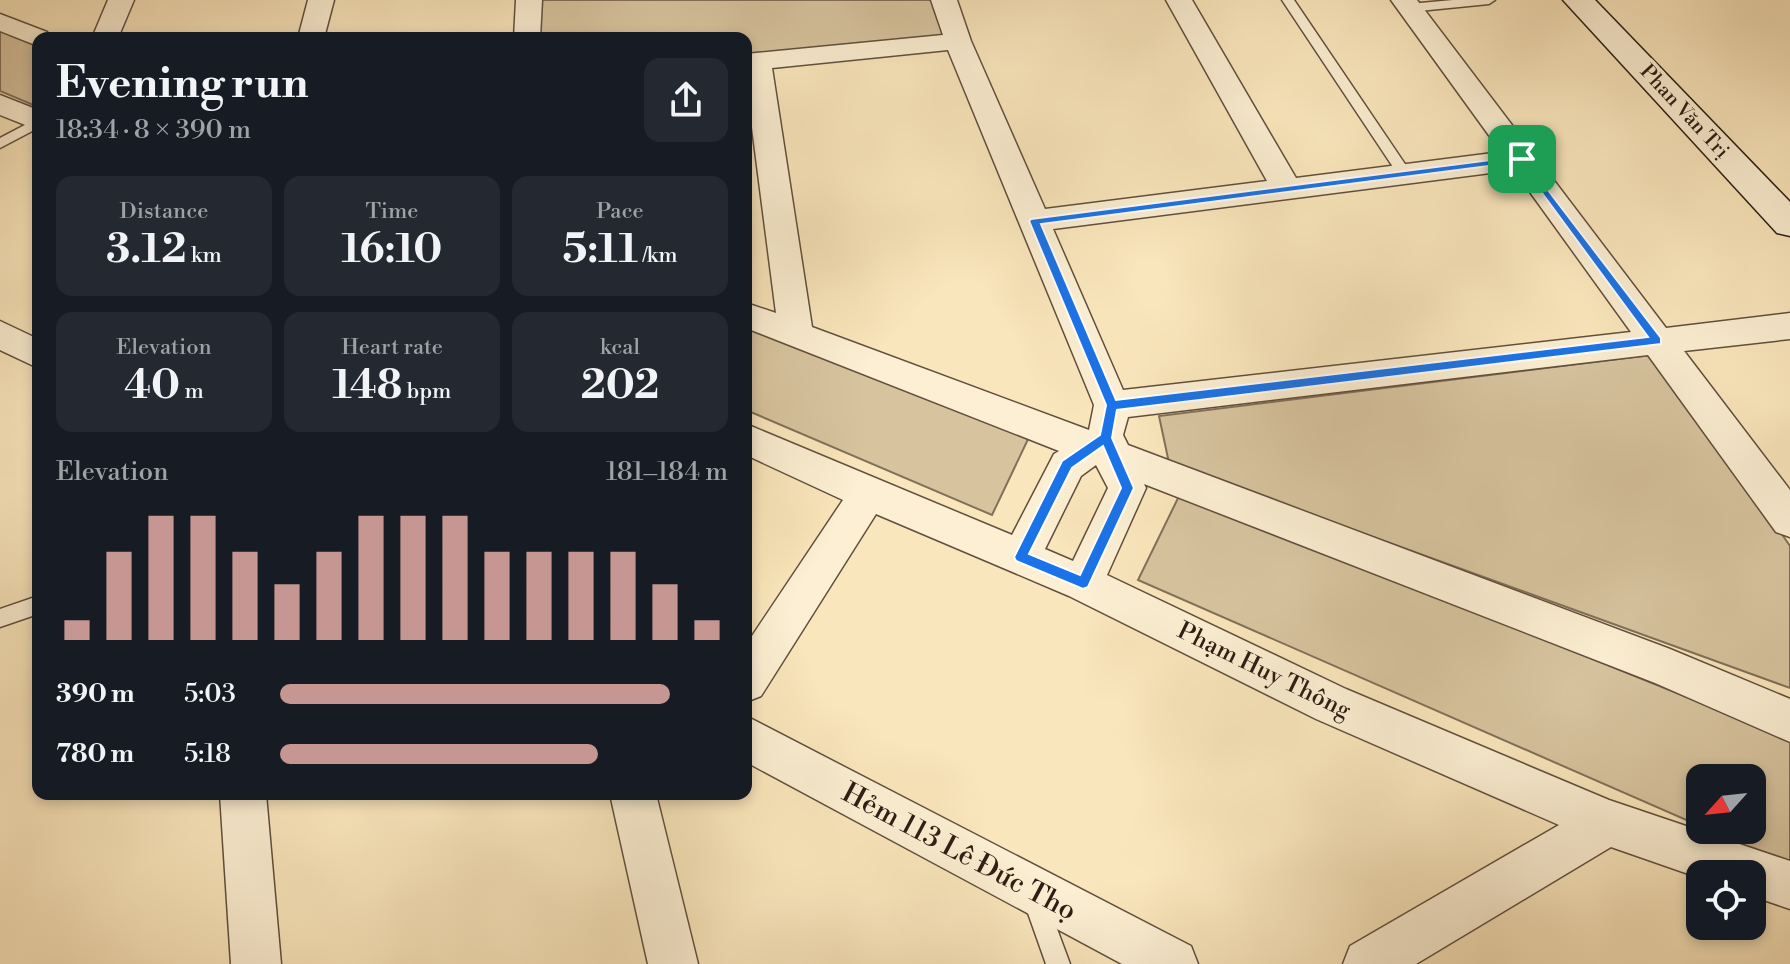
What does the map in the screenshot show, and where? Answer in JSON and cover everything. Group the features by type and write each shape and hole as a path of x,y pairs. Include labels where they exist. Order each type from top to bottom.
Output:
{"main road":[{"name":"Phan Văn Trị","path":"1578,0 1790,224"},
{"name":"Phan Văn Trị","path":"1603,0 1790,191"}],"street":[{"path":"108,32 121,0"},
{"path":"313,32 321,0"},
{"path":"527,32 529,0"},
{"path":"944,0 958,41 1035,221 1106,436 1127,488 1083,583"},
{"path":"1179,0 1287,189"},
{"path":"1406,4 1790,520"},
{"path":"0,22 32,35"},
{"path":"752,62 958,41"},
{"path":"752,68 796,334"},
{"path":"0,104 32,118"},
{"path":"1035,221 1522,159"},
{"path":"752,317 1106,436 1790,721"},
{"path":"1021,557 1067,465 1106,436 1657,341 1790,326"},
{"path":"0,334 32,352"},
{"name":"Phạm Huy Thông","path":"752,442 868,494 1083,583 1331,704 1608,823 1790,885"},
{"path":"752,673 868,494"},
{"name":"Hẻm 113 Lê Đức Thọ","path":"752,741 1173,964"},
{"path":"243,800 256,964"},
{"path":"634,800 673,964"},
{"path":"1368,964 1426,950 1608,823"}],"lane":[{"path":"1288,0 1404,173"},
{"path":"1406,4 1489,0"},
{"path":"0,144 32,125"},
{"path":"0,618 32,607"},
{"path":"1033,892 1058,964"}],"shaded area":[{"path":"529,0 944,0 958,41 752,61 752,32 527,32"},
{"path":"0,26 32,39 32,104 0,91"},
{"path":"752,326 1031,433 992,515 752,413"},
{"path":"1658,354 1790,546 1790,688 1169,463 1159,416"},
{"path":"1181,492 1790,739 1790,865 1741,844 1766,844 1766,764 1686,764 1686,820 1138,580"}],"route":[{"path":"1522,159 1035,221 1112,405 1106,438 1067,465 1021,557 1083,583 1127,488 1106,438 1112,405 1657,341 1522,159"}]}
